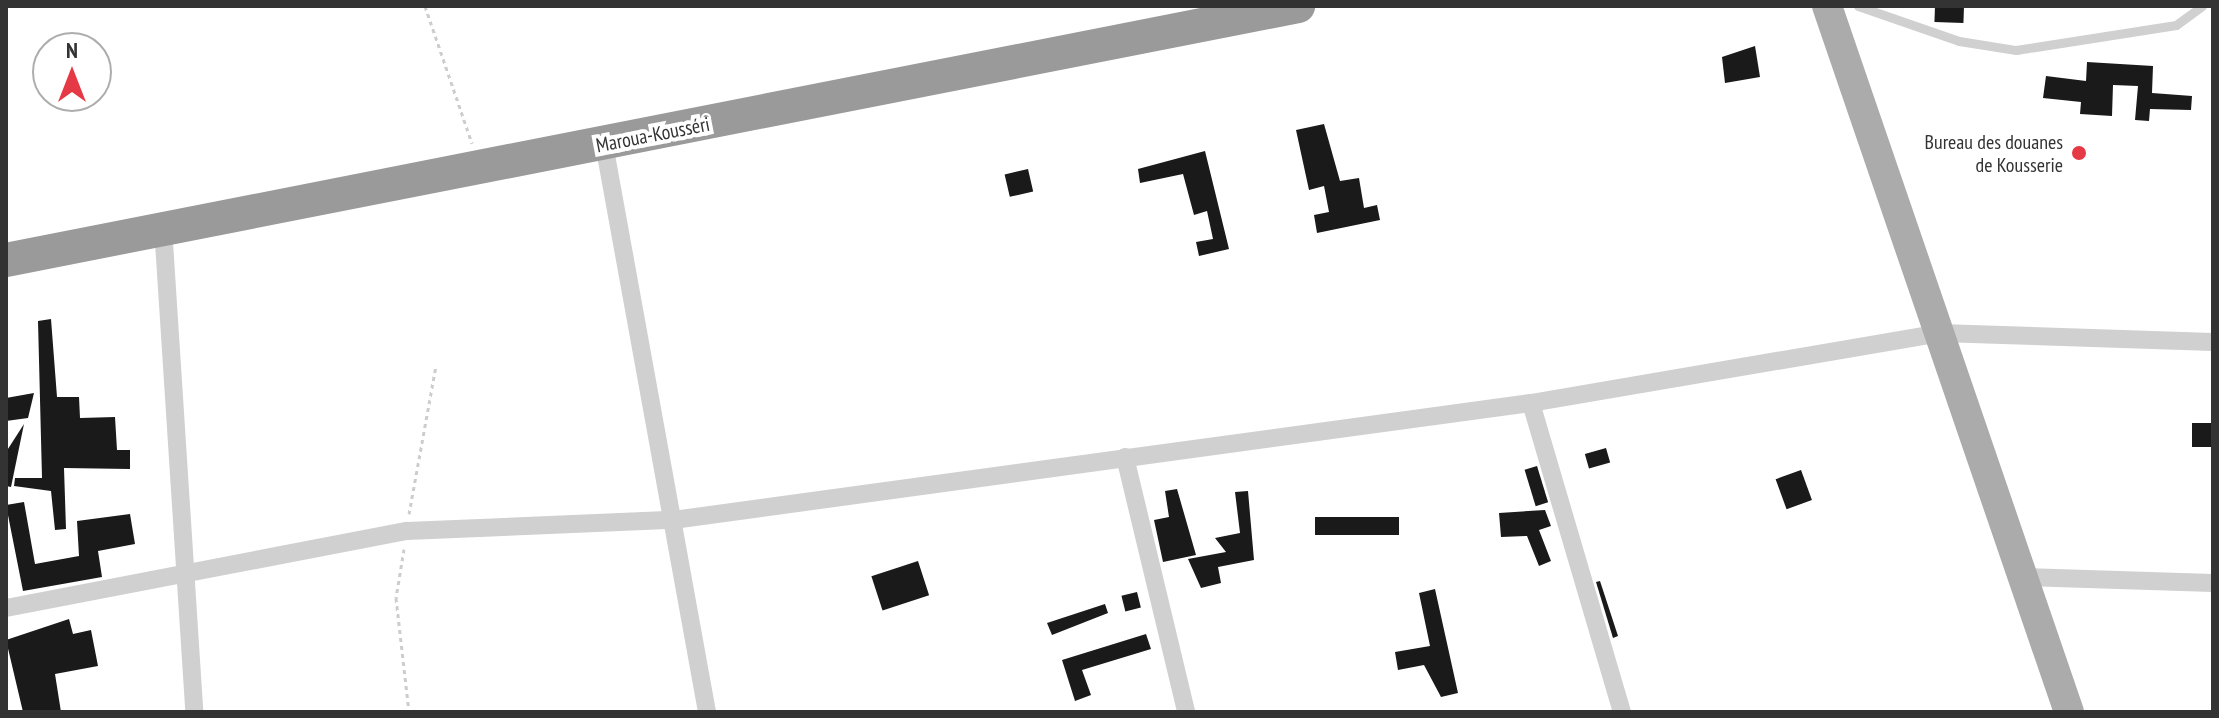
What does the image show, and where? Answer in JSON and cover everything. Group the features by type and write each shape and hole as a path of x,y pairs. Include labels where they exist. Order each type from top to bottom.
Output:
{"highway":[{"name":"Maroua-Kousséri","path":"6,260 163,227 479,170 1281,8"}],"main road":[{"path":"1827,6 2069,712"}],"street":[{"path":"604,144 707,712"},
{"path":"163,227 194,712"},
{"path":"6,608 407,531 673,520 1531,403 1940,333 2213,342"},
{"path":"1531,403 1622,712"},
{"path":"1125,457 1186,712"},
{"path":"2022,577 2213,583"}],"lane":[{"path":"1858,6 1959,41 2016,50 2176,25 2202,6"}],"path":[{"path":"425,6 479,170"}],"building":[{"path":"1935,6 1964,7 1963,23 1934,22"},
{"path":"1755,46 1760,77 1725,83 1722,57"},
{"path":"2087,62 2153,66 2152,93 2192,96 2191,110 2150,109 2149,121 2135,120 2138,86 2113,85 2112,116 2080,114 2081,102 2043,98 2046,76 2086,81"},
{"path":"1324,124 1340,181 1359,178 1364,208 1377,205 1380,220 1317,233 1314,215 1329,212 1324,186 1309,190 1296,130"},
{"path":"1205,151 1229,249 1199,256 1196,242 1213,239 1207,211 1194,215 1183,174 1140,183 1138,169"},
{"path":"1028,169 1033,191 1010,197 1005,174"},
{"path":"51,319 57,397 79,397 80,418 115,417 117,450 130,450 130,469 64,468 66,529 55,530 51,491 14,486 15,478 42,478 38,321"},
{"path":"34,393 28,418 6,421 6,398"},
{"path":"2192,423 2213,423 2213,447 2192,447"},
{"path":"24,424 11,487 6,486 6,452"},
{"path":"1606,448 1610,462 1589,468 1585,454"},
{"path":"1537,466 1548,502 1536,506 1525,470"},
{"path":"1801,470 1812,500 1787,509 1776,479"},
{"path":"1177,489 1196,555 1163,562 1154,520 1169,517 1165,491"},
{"path":"1248,491 1254,560 1218,567 1221,583 1201,588 1188,559 1226,552 1215,538 1240,533 1235,492"},
{"path":"24,502 35,564 79,556 77,521 130,514 135,544 98,551 102,577 23,591 6,505"},
{"path":"1545,510 1551,526 1539,530 1551,561 1539,566 1527,536 1501,537 1499,513"},
{"path":"1315,517 1399,517 1399,535 1315,535"},
{"path":"918,561 929,595 883,610 871,576"},
{"path":"1600,581 1618,636 1613,638 1596,582"},
{"path":"1435,589 1458,693 1441,697 1424,665 1398,670 1395,652 1430,646 1419,593"},
{"path":"1137,592 1141,608 1125,611 1121,596"},
{"path":"1105,604 1108,613 1052,635 1047,623"},
{"path":"69,619 73,634 91,630 98,666 55,674 61,712 23,712 6,640"},
{"path":"1146,634 1151,649 1082,670 1091,695 1075,701 1062,660"}],"place":[{"name":"Bureau des douanes de Kousserie","path":"2079,153"}]}
